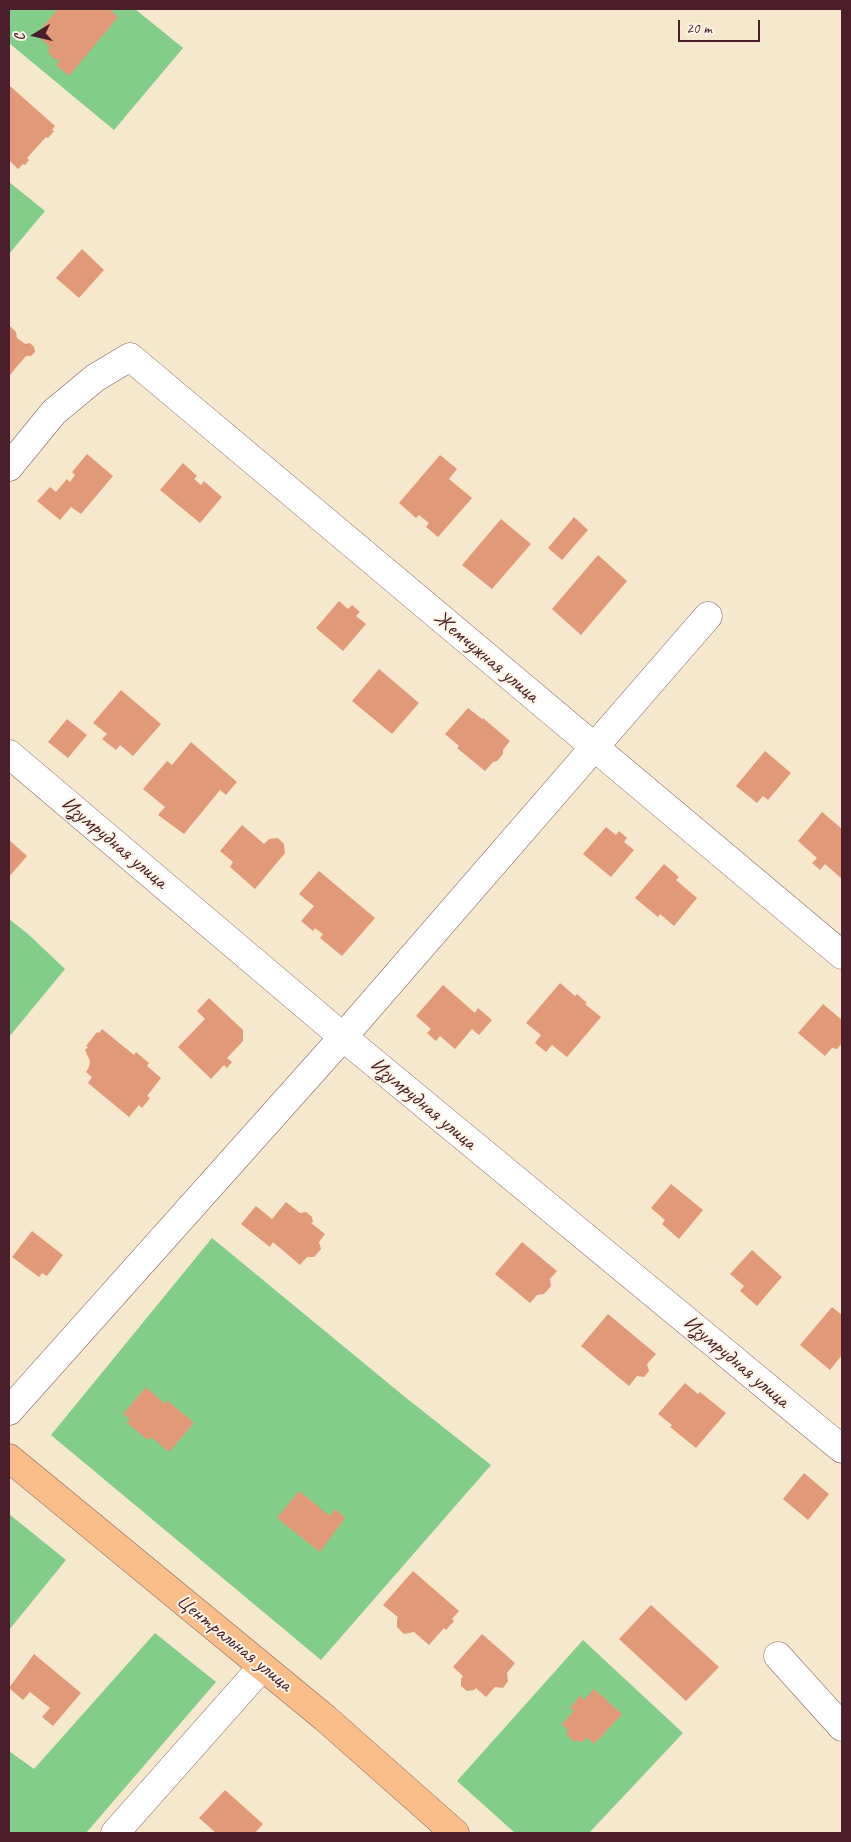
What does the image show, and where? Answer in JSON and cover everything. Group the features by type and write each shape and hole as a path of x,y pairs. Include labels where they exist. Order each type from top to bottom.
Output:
{"main road":[{"name":"Центральная улица","path":"9,1458 325,1718 454,1833"}],"street":[{"name":"Жемчужная улица","path":"9,467 54,412 94,378 130,357 842,955"},
{"path":"9,1411 343,1037 708,616"},
{"name":"Изумрудная улица","path":"9,754 343,1037 842,1449"},
{"path":"778,1656 842,1727"},
{"path":"115,1833 262,1667"}],"green space":[{"path":"9,9 135,9 183,48 114,130 9,43"},
{"path":"9,182 45,211 9,254"},
{"path":"9,919 65,969 9,1037"},
{"path":"212,1238 405,1397 491,1465 321,1660 51,1435"},
{"path":"9,1514 66,1560 9,1630"},
{"path":"155,1633 216,1682 86,1833 9,1833 9,1751 34,1769"},
{"path":"583,1640 683,1733 589,1833 515,1833 457,1781"}],"building":[{"path":"58,9 109,9 118,17 69,76 56,65 60,60 56,60 49,54 48,49 50,47 36,35"},
{"path":"10,86 55,126 52,130 54,131 48,138 46,137 27,158 29,160 25,165 23,164 18,169 9,160"},
{"path":"82,249 104,270 79,298 56,278"},
{"path":"9,325 16,332 17,338 25,344 30,343 34,347 35,352 31,356 26,356 9,376"},
{"path":"87,454 113,476 81,514 71,507 60,520 37,501 50,487 56,492 67,479 70,482 75,475 72,472"},
{"path":"440,455 457,469 449,479 472,498 438,537 426,527 429,523 419,515 416,518 399,503"},
{"path":"183,463 197,476 194,479 201,485 204,481 222,497 200,523 160,490"},
{"path":"574,517 588,530 562,560 548,548"},
{"path":"501,519 531,544 492,589 462,565"},
{"path":"598,555 627,581 581,635 552,609"},
{"path":"339,601 348,609 352,605 360,612 356,616 366,624 343,651 316,628"},
{"path":"379,669 419,703 392,734 352,701"},
{"path":"121,690 161,724 133,756 120,745 116,750 102,739 107,734 93,723"},
{"path":"468,708 510,741 503,750 503,754 485,771 457,748 459,746 445,734"},
{"path":"67,719 87,735 68,758 48,742"},
{"path":"191,742 237,782 226,795 220,790 184,834 158,815 165,807 143,789 167,761 172,765"},
{"path":"765,751 791,773 768,800 763,796 757,803 736,786"},
{"path":"822,812 842,829 842,879 825,864 820,870 812,863 817,858 798,841"},
{"path":"242,825 264,844 269,839 278,838 284,844 285,853 255,889 230,867 233,862 220,851"},
{"path":"606,827 616,835 619,831 627,838 624,842 634,850 611,877 583,854"},
{"path":"9,840 27,856 9,877"},
{"path":"664,864 679,877 676,880 697,898 674,926 660,914 658,917 635,898"},
{"path":"319,871 375,918 342,956 320,938 323,934 315,928 313,931 301,921 314,906 299,894"},
{"path":"560,983 575,996 577,994 587,1003 585,1004 601,1017 567,1057 552,1045 546,1052 535,1043 541,1035 526,1023"},
{"path":"443,985 475,1013 478,1008 492,1020 479,1035 472,1029 455,1049 440,1036 436,1041 427,1033 431,1029 416,1016"},
{"path":"209,998 243,1030 243,1041 227,1058 232,1062 227,1068 224,1065 211,1079 178,1047 205,1019 197,1011"},
{"path":"823,1004 842,1020 842,1043 837,1049 832,1048 825,1056 798,1033"},
{"path":"102,1029 134,1055 136,1052 149,1063 147,1066 161,1078 147,1096 150,1098 142,1108 139,1105 129,1117 88,1083 92,1077 86,1072 90,1061 85,1050 88,1047 86,1046 97,1032 99,1033"},
{"path":"671,1184 703,1210 679,1239 662,1224 665,1220 651,1208"},
{"path":"286,1202 300,1213 306,1212 312,1217 313,1222 311,1223 325,1234 319,1242 321,1249 314,1257 307,1257 300,1265 273,1242 270,1247 241,1224 256,1206 272,1219"},
{"path":"32,1231 63,1255 47,1276 42,1273 39,1277 12,1257"},
{"path":"522,1242 557,1271 550,1279 551,1286 544,1294 537,1295 530,1303 495,1274"},
{"path":"752,1250 782,1277 757,1306 740,1291 744,1286 730,1274"},
{"path":"832,1307 842,1315 842,1355 830,1370 800,1345"},
{"path":"608,1314 656,1354 647,1364 649,1371 644,1377 637,1376 629,1386 581,1346"},
{"path":"685,1383 698,1394 700,1392 726,1413 696,1448 670,1427 672,1425 658,1414"},
{"path":"146,1387 165,1404 167,1400 194,1423 169,1452 151,1437 148,1440 127,1423 130,1419 123,1414"},
{"path":"804,1473 829,1494 808,1520 783,1499"},
{"path":"299,1491 330,1516 335,1509 345,1518 320,1552 277,1518"},
{"path":"413,1571 459,1611 452,1619 454,1621 446,1630 444,1628 429,1645 414,1632 404,1634 397,1627 398,1617 383,1605"},
{"path":"651,1605 719,1667 686,1701 619,1639"},
{"path":"482,1634 515,1663 507,1673 508,1681 503,1688 495,1687 486,1697 476,1688 467,1691 461,1686 463,1676 453,1667"},
{"path":"34,1654 81,1693 53,1726 42,1717 50,1708 30,1692 23,1700 9,1688"},
{"path":"594,1689 622,1714 594,1744 587,1737 582,1743 580,1740 574,1742 567,1735 567,1729 562,1724 574,1711 570,1708 580,1696 584,1700"},
{"path":"225,1790 263,1824 255,1833 216,1833 199,1818"}]}
